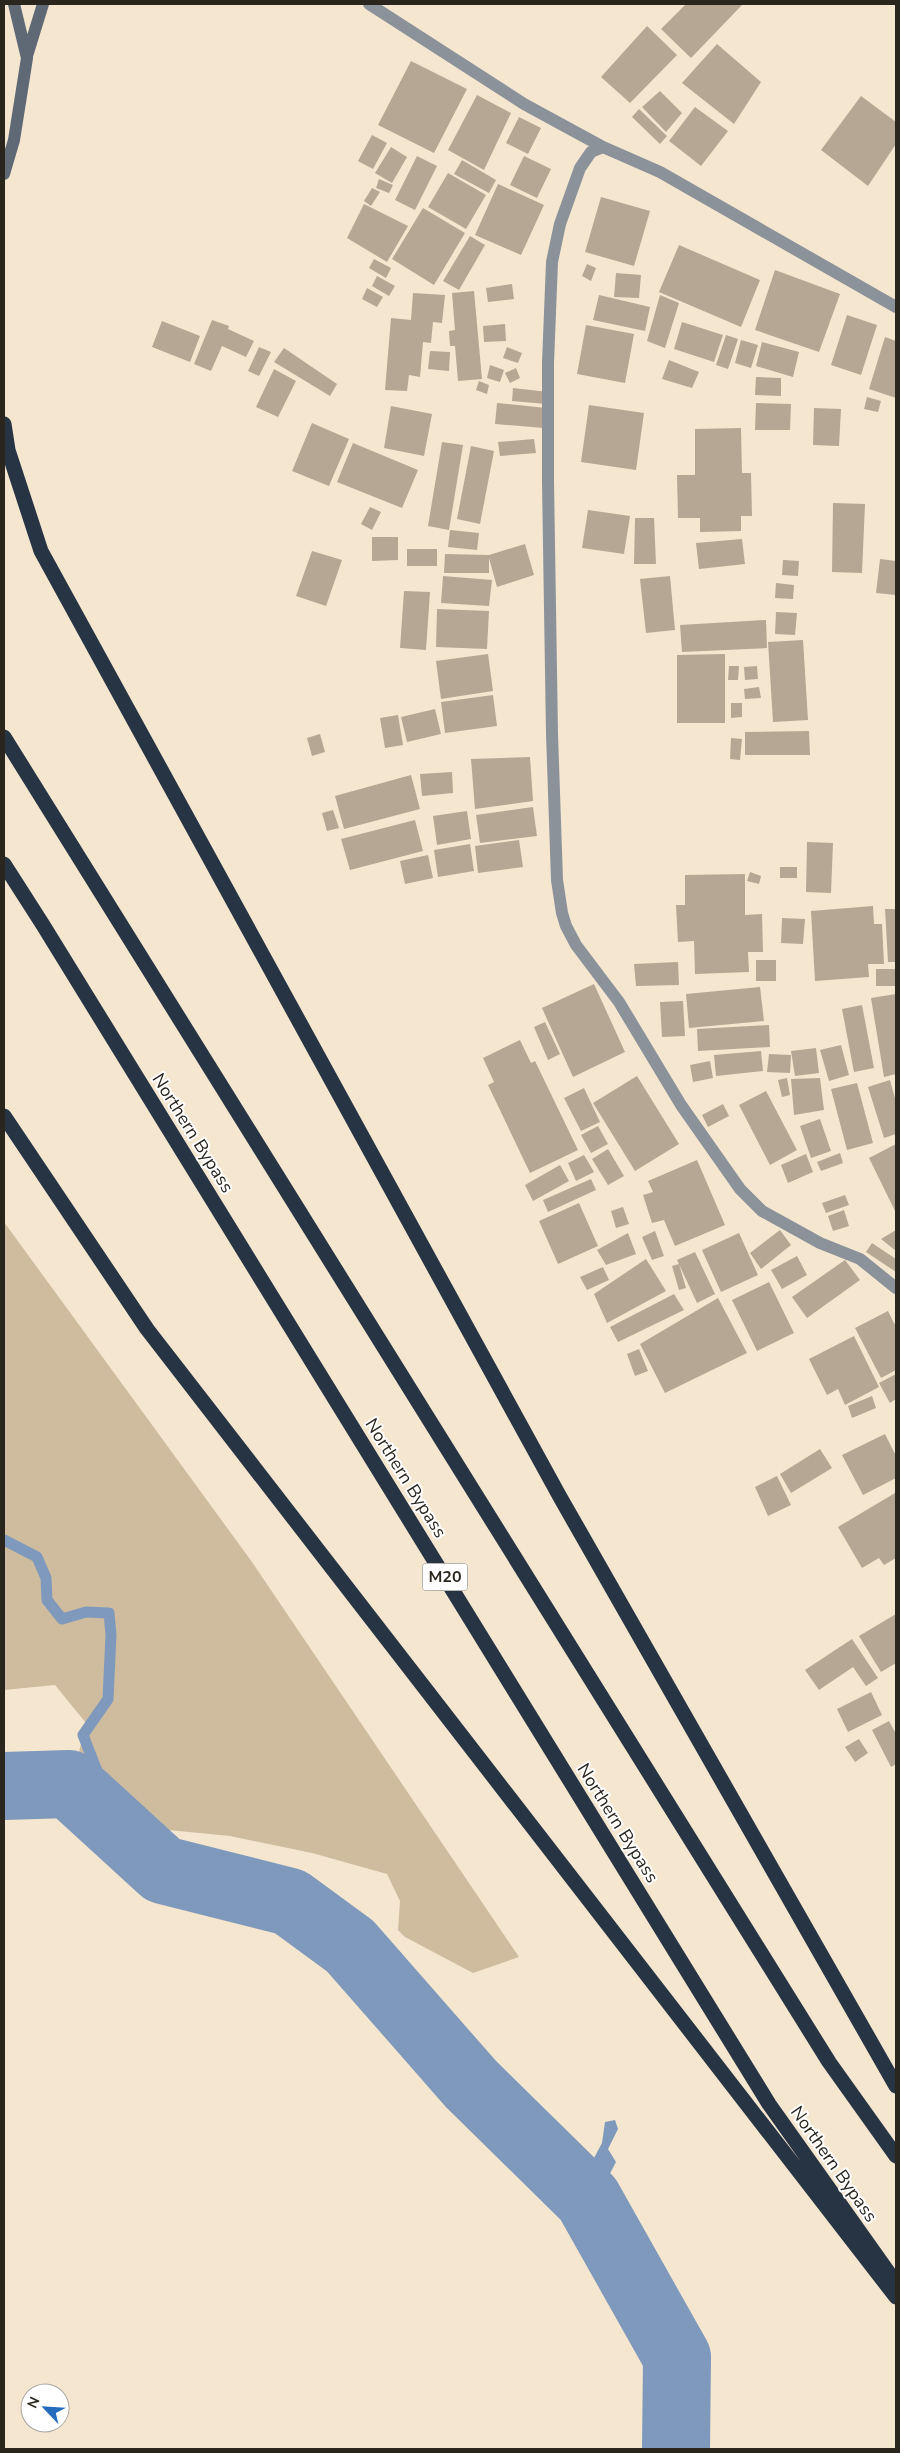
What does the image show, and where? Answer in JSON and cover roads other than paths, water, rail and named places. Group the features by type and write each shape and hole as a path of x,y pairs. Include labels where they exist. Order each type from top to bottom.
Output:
{"highway":[{"path":"4,424 8,450 41,551 560,1497 896,2086"},
{"path":"4,737 829,2062 896,2156"},
{"name":"Northern Bypass","path":"4,864 769,2104 896,2283"},
{"path":"4,1116 147,1329 896,2297"}],"main road":[{"path":"14,4 27,58"},
{"path":"4,174 14,140 27,58 43,4"}],"street":[{"path":"369,4 524,104 603,148 660,172 896,306"},
{"path":"603,148 591,152 580,168 560,224 552,262 548,363 551,705 557,880 562,913 576,944 619,1002 681,1105 740,1189 762,1211 820,1243 860,1259 896,1288"}],"water":[{"path":"133,1844 160,1847 238,1889 203,1901 172,1898 146,1872"},
{"path":"279,1889 295,1895 310,1906 322,1925 301,1923 287,1917 273,1908 258,1894"},
{"path":"413,2017 426,2020 452,2032 465,2057 504,2116 471,2103 451,2090 435,2075 423,2054"},
{"path":"528,2112 543,2116 554,2165 523,2146 504,2116"},
{"path":"615,2120 618,2129 608,2149 616,2162 604,2185 614,2214 630,2242 624,2263 580,2233 569,2202 564,2175 587,2171 602,2143 605,2122"}],"waterway":[{"path":"4,1540 37,1557 46,1578 47,1600 62,1619 86,1612 109,1613 111,1635 108,1699 83,1735 99,1776 95,1809"},
{"path":"4,1786 69,1784 163,1870 290,1902 350,1946 471,2084 588,2199 677,2357 676,2449"}]}
